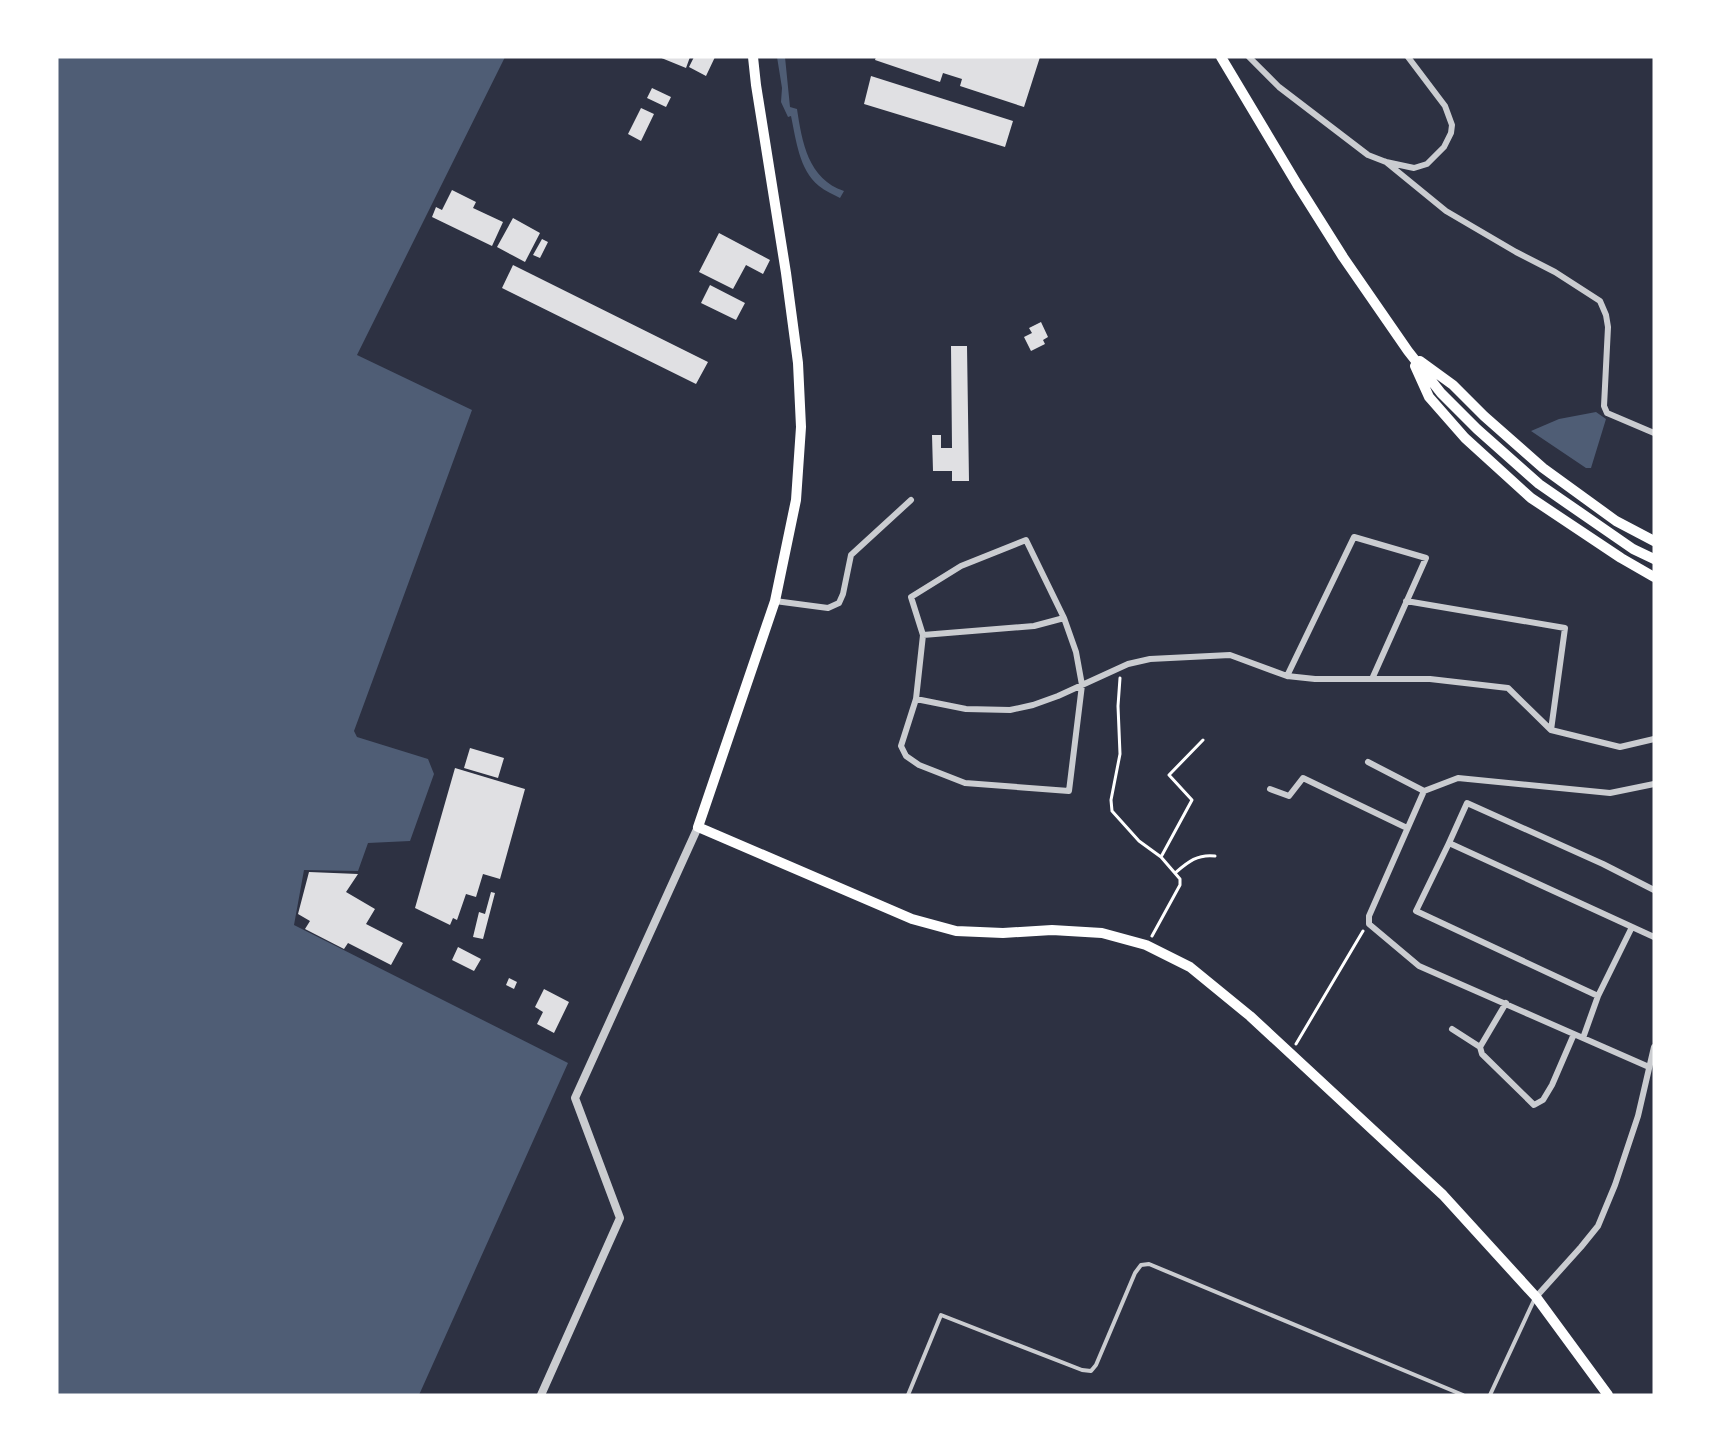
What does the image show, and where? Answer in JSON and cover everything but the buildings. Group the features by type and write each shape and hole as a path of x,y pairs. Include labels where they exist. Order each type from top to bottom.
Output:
{"main road":[{"path":"753,57 798,363 801,427 796,500 775,601 698,827 912,920 956,931 1003,933 1052,930 1102,933 1146,945 1190,967 1250,1016 1443,1195 1536,1297 1608,1395"},
{"path":"1221,57 1343,257 1408,351 1441,393 1477,429 1539,484 1633,549 1654,560"},
{"path":"1408,351 1453,386 1543,468 1616,520 1654,541"},
{"path":"1408,351 1430,397 1465,438 1532,498 1654,578"}],"street":[{"path":"1249,57 1279,87 1368,154 1386,162 1414,168 1427,164 1444,147 1452,126 1445,106 1408,57"},
{"path":"1386,162 1446,211 1555,272 1600,301 1608,327 1604,406 1607,413 1654,433"},
{"path":"775,601 828,608 839,603 851,555 911,500"},
{"path":"1287,676 1354,537 1425,558 1372,679"},
{"path":"1026,540 1064,618 1076,652 1082,686 1069,791 965,783 919,765 906,756 901,746 916,699 922,635 911,597 961,566 1026,540"},
{"path":"1406,601 1565,627 1551,730"},
{"path":"922,635 1034,626 1064,618"},
{"path":"916,699 966,709 1010,710 1033,705 1082,686 1121,667 1150,659 1230,655 1287,676 1315,679 1430,679 1508,688 1551,730 1620,747 1654,739"},
{"path":"1368,762 1424,791"},
{"path":"1270,789 1289,796 1303,778 1407,828"},
{"path":"1649,1067 1419,966 1369,924 1369,916 1424,791 1458,778 1610,793 1654,784"},
{"path":"1598,996 1416,911 1467,803 1603,864 1654,890"},
{"path":"541,1395 620,1218 575,1098 698,827"},
{"path":"1449,843 1654,937"},
{"path":"1583,1038 1598,996 1632,927"},
{"path":"1480,1047 1506,1003"},
{"path":"1452,1029 1480,1047 1482,1054 1534,1105 1543,1100 1552,1085 1574,1034"},
{"path":"1536,1297 1598,1226 1616,1185 1638,1116 1654,1047"}],"lane":[{"path":"908,1395 941,1315 1082,1370 1091,1371 1096,1365 1135,1273 1141,1265 1149,1264 1463,1395"},
{"path":"1491,1395 1536,1297"}],"path":[{"path":"1121,667 1118,706 1120,754 1111,807 1113,814 1123,825 1139,841 1161,857 1180,879 1180,885 1146,945"},
{"path":"1161,857 1192,800 1169,775 1203,740"},
{"path":"1175,873 1190,860 1200,856 1215,856"},
{"path":"1290,1053 1369,924"}],"water":[{"path":"57,57 505,57 357,355 472,410 354,731 357,737 428,759 434,774 410,841 368,843 358,871 304,870 294,925 568,1063 419,1395 57,1395"},
{"path":"777,57 785,57 790,107 797,109 801,134 809,158 822,178 844,191 840,198 819,186 807,172 797,144 791,116 788,117 781,102 782,88"},
{"path":"1596,412 1606,419 1591,468 1586,468 1531,431 1559,419"}]}
